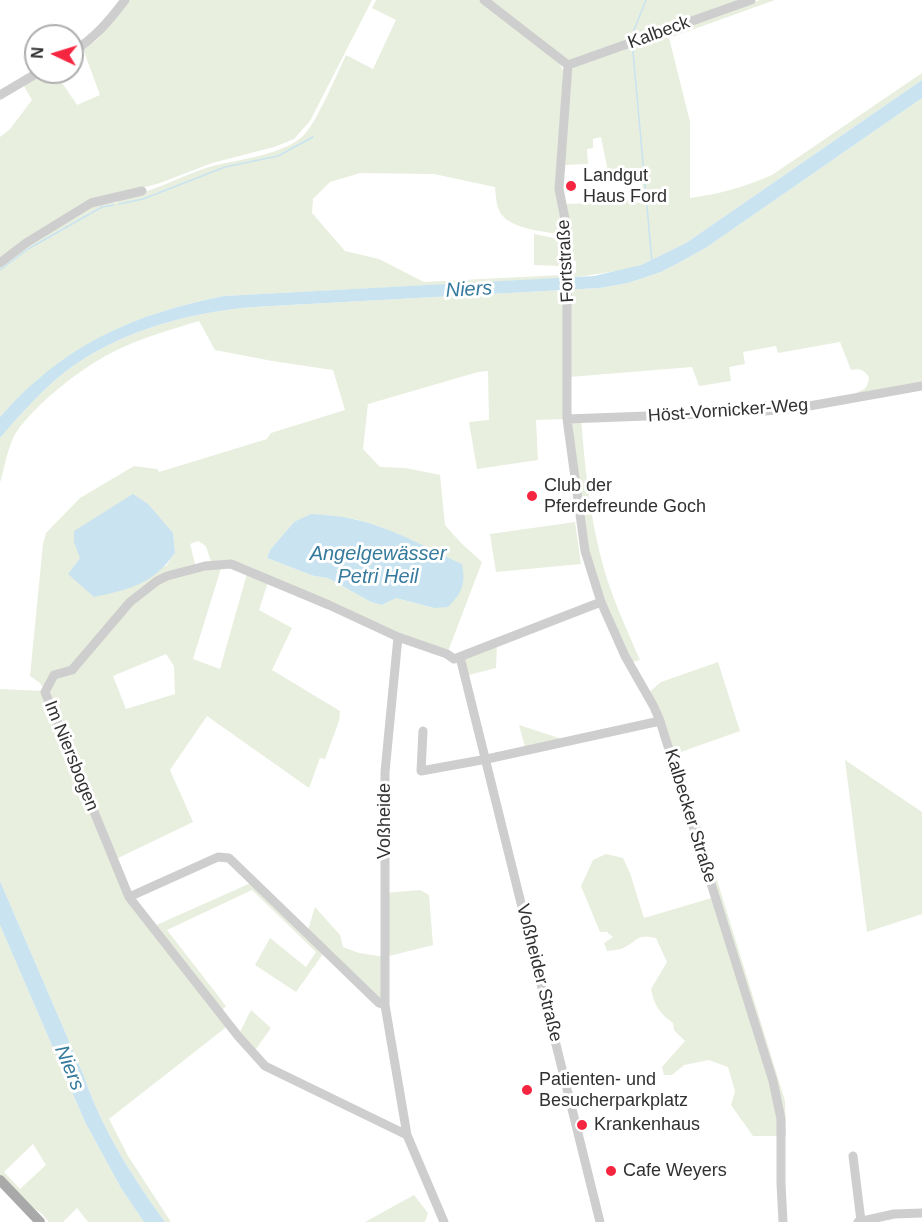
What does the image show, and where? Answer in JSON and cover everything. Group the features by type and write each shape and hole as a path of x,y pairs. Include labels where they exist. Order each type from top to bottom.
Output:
{"main road":[{"path":"0,1180 40,1222"}],"street":[{"path":"84,45 102,30 125,0"},
{"path":"484,0 568,65"},
{"name":"Kalbeck","path":"568,65 751,0"},
{"name":"Fortstraße","path":"567,419 569,276 567,230 559,189 568,65"},
{"path":"0,95 24,81"},
{"path":"0,263 26,243 91,203 141,191"},
{"name":"Höst-Vornicker-Weg","path":"567,419 754,412 798,408 922,386"},
{"name":"Kalbecker Straße","path":"567,419 585,551 601,602 624,656 660,721 772,1082 781,1119 783,1222"},
{"name":"Im Niersbogen","path":"406,1135 270,1069 260,1062 233,1030 129,897 45,692 54,675 72,670 130,602 150,585 167,576 205,566 231,564 398,637 447,654 454,659 460,657"},
{"path":"460,657 601,602"},
{"name":"Voßheide","path":"398,637 385,772 385,1005 406,1135 444,1222"},
{"name":"Voßheider Straße","path":"460,657 600,1222"},
{"path":"423,731 421,771 660,721"},
{"path":"129,897 218,856 229,858 379,1003 385,1005"},
{"path":"853,1156 860,1222 894,1214 922,1213"}],"green space":[{"path":"129,0 372,0 310,121 294,139 274,147 212,163 160,183 90,202 0,259 0,137 10,129 32,100 24,86 27,84 63,84 77,105 100,95 84,52 84,48 97,40"},
{"path":"376,0 479,0 559,62 563,71 557,195 564,235 530,229 507,220 499,209 495,187 434,174 360,173 330,182 313,199 312,213 345,251 379,259 424,282 561,275 565,270 566,278 224,296 191,303 130,323 75,352 24,392 0,417 0,265 80,212 109,200 114,203 118,202 121,198 152,189 203,169 282,149 303,136 314,121 346,55 373,69 396,20 372,8"},
{"path":"488,0 744,0 573,61 567,60"},
{"path":"760,0 775,0 669,38 690,122 690,198 732,190 772,175 922,73 922,80 686,243 641,265 624,270 570,278 571,270 576,273 576,261 571,260 564,204 599,203 599,194 644,204 641,168 608,172 601,137 593,139 593,148 587,149 588,164 564,165 571,68"},
{"path":"922,98 922,386 858,397 857,392 866,387 869,377 862,370 851,370 840,342 778,353 776,346 743,352 745,364 729,367 731,381 699,386 692,367 569,377 568,418 581,418 589,494 599,551 620,615 640,660 628,663 589,566 567,419 536,420 538,460 477,469 469,422 489,420 488,371 368,404 363,449 380,467 406,468 440,475 445,525 482,562 447,654 269,579 259,610 292,628 272,670 340,711 339,721 325,759 320,758 309,788 207,716 170,770 193,822 114,860 129,897 152,927 253,882 307,933 315,907 340,935 343,947 359,953 385,957 385,1005 325,951 296,992 255,965 270,938 306,967 316,952 252,890 167,930 226,1006 220,1013 229,1025 109,1119 128,1156 171,1222 165,1222 141,1188 99,1115 0,881 0,689 45,691 40,683 30,676 43,544 46,533 80,498 134,466 157,469 159,472 267,439 271,433 345,410 333,370 215,350 199,321 123,347 87,367 61,387 37,408 17,431 9,449 0,483 0,438 54,381 98,350 148,329 200,314 253,307 600,288 628,283 661,272 707,247","holes":["322,515 354,519 396,533 461,564 433,608 396,598 382,605 371,602 328,578 314,576 267,558 270,550 294,522","173,533 175,553 166,566 68,574 80,558","198,541 206,546 212,565 196,568 190,544","222,565 248,570 220,669 193,659","166,654 174,666 175,694 126,709 113,676"]},
{"path":"534,234 559,239 559,266 534,265"},
{"path":"575,522 581,564 496,572 490,534"},
{"path":"497,644 496,668 465,676 460,657"},
{"path":"718,662 740,731 678,753 785,1101 786,1136 753,1136 731,1105 735,1091 728,1067 709,1060 684,1065 672,1075 664,1075 662,1067 685,1041 674,1030 673,1023 658,1009 652,995 651,989 667,962 656,938 640,938 621,949 607,951 604,943 613,937 607,932 600,932 581,886 593,860 606,854 623,858 644,918 715,897 647,694 661,682"},
{"path":"519,725 568,741 526,751"},
{"path":"845,760 922,812 922,914 867,932"},
{"path":"420,890 429,895 433,945 385,957 385,893"},
{"path":"0,925 85,1122 121,1188 144,1222 88,1222 77,1208 63,1222 49,1222 0,1175","holes":["33,1144 46,1165 20,1189 4,1172"]},
{"path":"251,1010 271,1028 253,1053 238,1036"},
{"path":"414,1195 428,1213 425,1222 365,1222"}],"water":[{"name":"Niers","path":"922,80 922,98 707,247 661,272 628,283 600,288 253,307 200,314 148,329 98,350 54,381 0,438 0,417 49,370 102,336 159,312 191,303 224,296 594,276 641,265 686,243"},
{"path":"133,494 148,504 173,533 175,553 149,579 129,588 94,597 68,574 80,558 74,542 74,531"},
{"name":"Angelgewässer Petri Heil","path":"311,514 348,518 381,527 462,564 463,583 460,593 448,607 434,608 396,598 382,605 371,602 328,578 314,576 267,558 270,550 294,522"},
{"name":"Niers","path":"0,881 99,1115 141,1188 165,1222 144,1222 121,1188 85,1122 0,925"}],"waterway":[{"path":"633,38 646,0"},
{"path":"634,46 652,262"},
{"path":"119,204 143,199 225,167 278,156 313,137"},
{"path":"0,270 28,249 102,207 114,205"}],"place":[{"name":"Landgut Haus Ford","path":"571,186"},
{"name":"Club der Pferdefreunde Goch","path":"532,496"},
{"name":"Patienten- und Besucherparkplatz","path":"527,1090"},
{"name":"Krankenhaus","path":"582,1125"},
{"name":"Cafe Weyers","path":"611,1171"}]}
